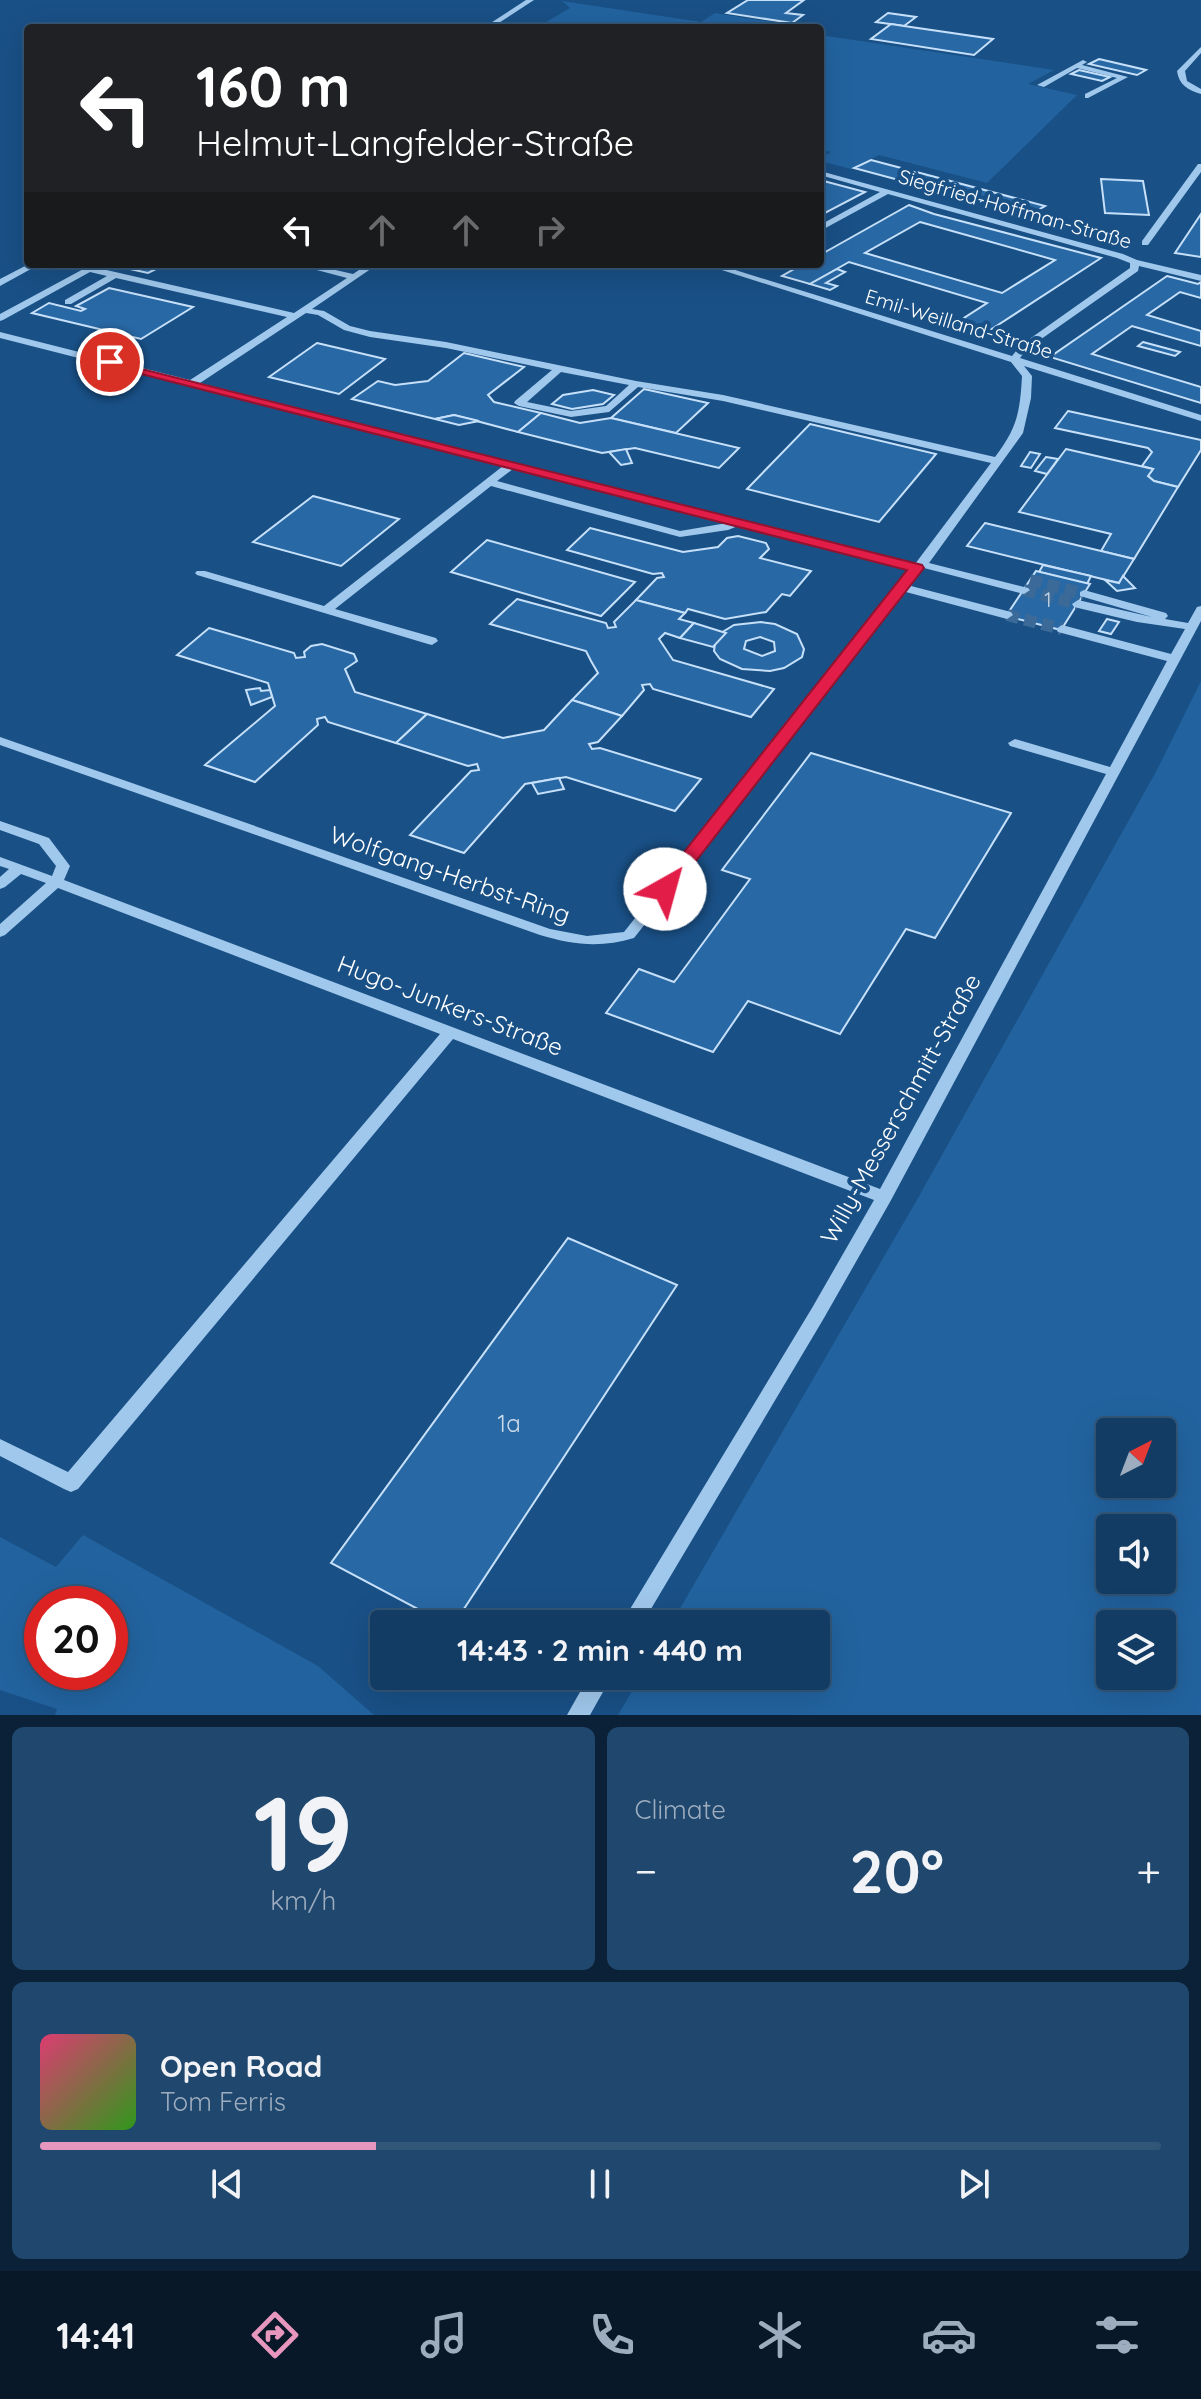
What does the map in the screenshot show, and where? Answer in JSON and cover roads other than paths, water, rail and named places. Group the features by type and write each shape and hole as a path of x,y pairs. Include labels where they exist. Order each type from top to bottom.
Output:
{"street":[{"path":"492,24 531,0"},
{"path":"1201,49 1181,71 1181,77 1183,83 1201,92"},
{"path":"1041,85 1087,59"},
{"path":"1076,66 1124,77 1088,96"},
{"path":"1145,243 1201,166"},
{"name":"Siegfried-Hoffman-Straße","path":"824,174 1201,278"},
{"path":"824,226 887,192"},
{"path":"1014,359 1024,347 1135,269 1134,262"},
{"path":"0,283 28,268"},
{"path":"315,268 354,277"},
{"path":"193,383 368,268"},
{"name":"Emil-Weilland-Straße","path":"719,268 1201,418"},
{"path":"735,273 744,268"},
{"path":"0,318 89,269 296,316"},
{"path":"68,302 115,275"},
{"path":"306,310 359,332 446,345 636,384 723,398 998,461"},
{"path":"0,335 736,522 919,566 1027,585"},
{"name":"Wolfgang-Herbst-Ring","path":"0,741 576,942 609,942 629,935 919,566 1018,433 1024,415 1027,376 1014,359"},
{"path":"558,369 519,403 571,414 609,409 636,384"},
{"path":"326,610 512,464"},
{"path":"490,482 680,534 728,527 736,522"},
{"path":"201,573 432,641"},
{"path":"902,587 1007,615"},
{"path":"1081,599 1137,618 1192,627"},
{"name":"Willy-Messerschmitt-Straße","path":"639,1610 884,1197 1201,610"},
{"path":"1062,629 1175,659"},
{"path":"1015,743 1114,772"},
{"path":"0,825 44,841 63,866 56,882 0,932"},
{"name":"Hugo-Junkers-Straße","path":"0,861 884,1197"},
{"path":"0,884 19,868"},
{"path":"0,1447 71,1483 451,1031"},
{"path":"578,1715 593,1690"}],"tunnel":[{"path":"1030,580 1084,594"},
{"path":"1024,590 1078,604"},
{"path":"1007,615 1062,629"}]}
